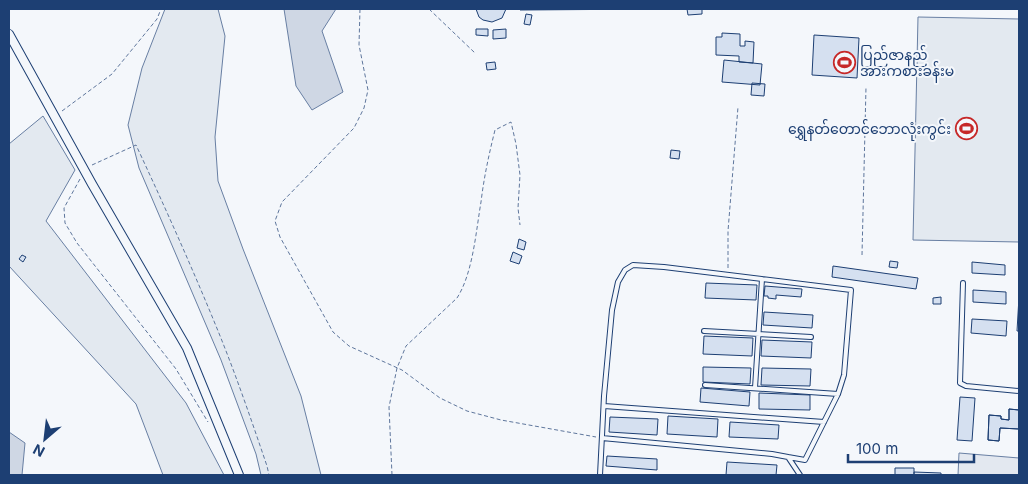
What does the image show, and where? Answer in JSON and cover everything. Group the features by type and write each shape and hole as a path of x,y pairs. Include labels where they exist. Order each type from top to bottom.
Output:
{"street":[{"path":"9,34 84,171 187,348 239,475"}],"lane":[{"path":"600,475 602,438 604,406 612,310 618,282 625,270 633,265 664,267 851,290 844,375 838,394 805,460 772,454 602,438"},
{"path":"755,388 762,279"},
{"path":"963,283 960,383 966,386 1019,391"},
{"path":"704,331 811,337"},
{"path":"705,385 838,394"},
{"path":"604,406 824,422"},
{"path":"788,457 800,475"}],"path":[{"path":"54,116 112,74 157,19 161,9"},
{"path":"360,9 359,45 368,90 364,108 354,128 282,202 275,221 280,237 333,332 349,346 402,370 440,398 467,411 501,420 602,438"},
{"path":"429,9 475,53"},
{"path":"862,256 866,87"},
{"path":"728,275 728,231 738,107"},
{"path":"392,475 389,407 397,368 406,346 457,298 462,290 473,252 486,166 495,130 511,122 520,175 518,208 520,226"},
{"path":"212,428 176,369 76,243 65,223 64,208 84,171 92,165 136,145 217,327 246,402 269,475"}],"shaded area":[{"path":"165,9 218,9 225,36 215,137 218,181 301,396 321,475 261,475 256,454 221,360 139,168 128,125 142,68"},
{"path":"284,9 336,9 322,31 343,92 312,110 296,86"},
{"name":"ရွှေနတ်တောင်ဘောလုံးကွင်း","path":"918,17 1019,19 1019,242 913,240"},
{"path":"43,116 75,170 46,221 186,403 224,475 163,475 136,404 9,266 9,144"},
{"path":"9,432 25,443 22,475 9,475"},
{"path":"959,453 1019,458 1019,475 958,475"}],"building":[{"path":"476,9 506,9 502,18 492,22 479,17"},
{"path":"520,9 660,9 520,10"},
{"path":"687,9 702,9 702,14 688,15"},
{"path":"526,14 532,15 530,25 524,24"},
{"path":"476,29 488,29 488,36 476,35"},
{"path":"506,29 506,38 493,39 493,30"},
{"path":"722,33 740,34 740,46 745,46 745,41 754,42 753,63 739,62 739,56 716,55 716,37 722,37"},
{"path":"814,35 859,38 857,78 812,75"},
{"path":"724,60 762,64 760,85 722,82"},
{"path":"495,62 496,69 487,70 486,63"},
{"path":"752,83 765,84 764,96 751,95"},
{"path":"671,150 680,151 679,159 670,158"},
{"path":"519,239 526,242 524,250 517,248"},
{"path":"513,252 522,256 519,264 510,261"},
{"path":"22,255 26,257 23,262 19,259"},
{"path":"890,261 898,262 897,268 889,267"},
{"path":"972,262 1005,265 1005,275 972,273"},
{"path":"833,266 918,278 916,289 832,277"},
{"path":"706,283 757,285 756,300 705,298"},
{"path":"765,286 802,289 801,297 776,295 776,299 768,298 768,296 764,296"},
{"path":"973,290 1006,292 1006,304 973,302"},
{"path":"941,297 941,304 933,304 933,298"},
{"path":"1019,297 1019,331 1017,331"},
{"path":"764,312 813,315 812,328 763,325"},
{"path":"972,319 1007,321 1006,336 971,333"},
{"path":"704,336 753,338 752,356 703,354"},
{"path":"762,340 812,342 811,358 761,356"},
{"path":"703,367 751,368 750,384 703,382"},
{"path":"762,368 811,369 810,386 761,385"},
{"path":"701,388 750,392 749,406 700,402"},
{"path":"759,393 810,395 810,410 759,409"},
{"path":"960,397 975,398 972,441 957,440"},
{"path":"1009,409 1019,410 1019,429 1000,428 999,441 988,440 989,415 1001,416 1001,419 1009,420"},
{"path":"1009,409 1019,410 1019,429 1000,428 999,441 988,440 989,415 1001,416 1001,419 1009,420"},
{"path":"668,416 718,419 717,437 667,434"},
{"path":"610,417 658,419 657,435 609,432"},
{"path":"730,422 779,425 778,439 729,437"},
{"path":"607,456 657,459 657,470 606,466"},
{"path":"727,462 777,465 776,475 726,475"},
{"path":"895,468 914,468 914,475 895,475"},
{"path":"914,472 941,473 941,475 914,475"}],"place":[{"name":"ပြည်ဇာနည် အားကစားခန်းမ","path":"844,63"},
{"name":"ရွှေနတ်တောင်ဘောလုံးကွင်း","path":"967,129"}]}
